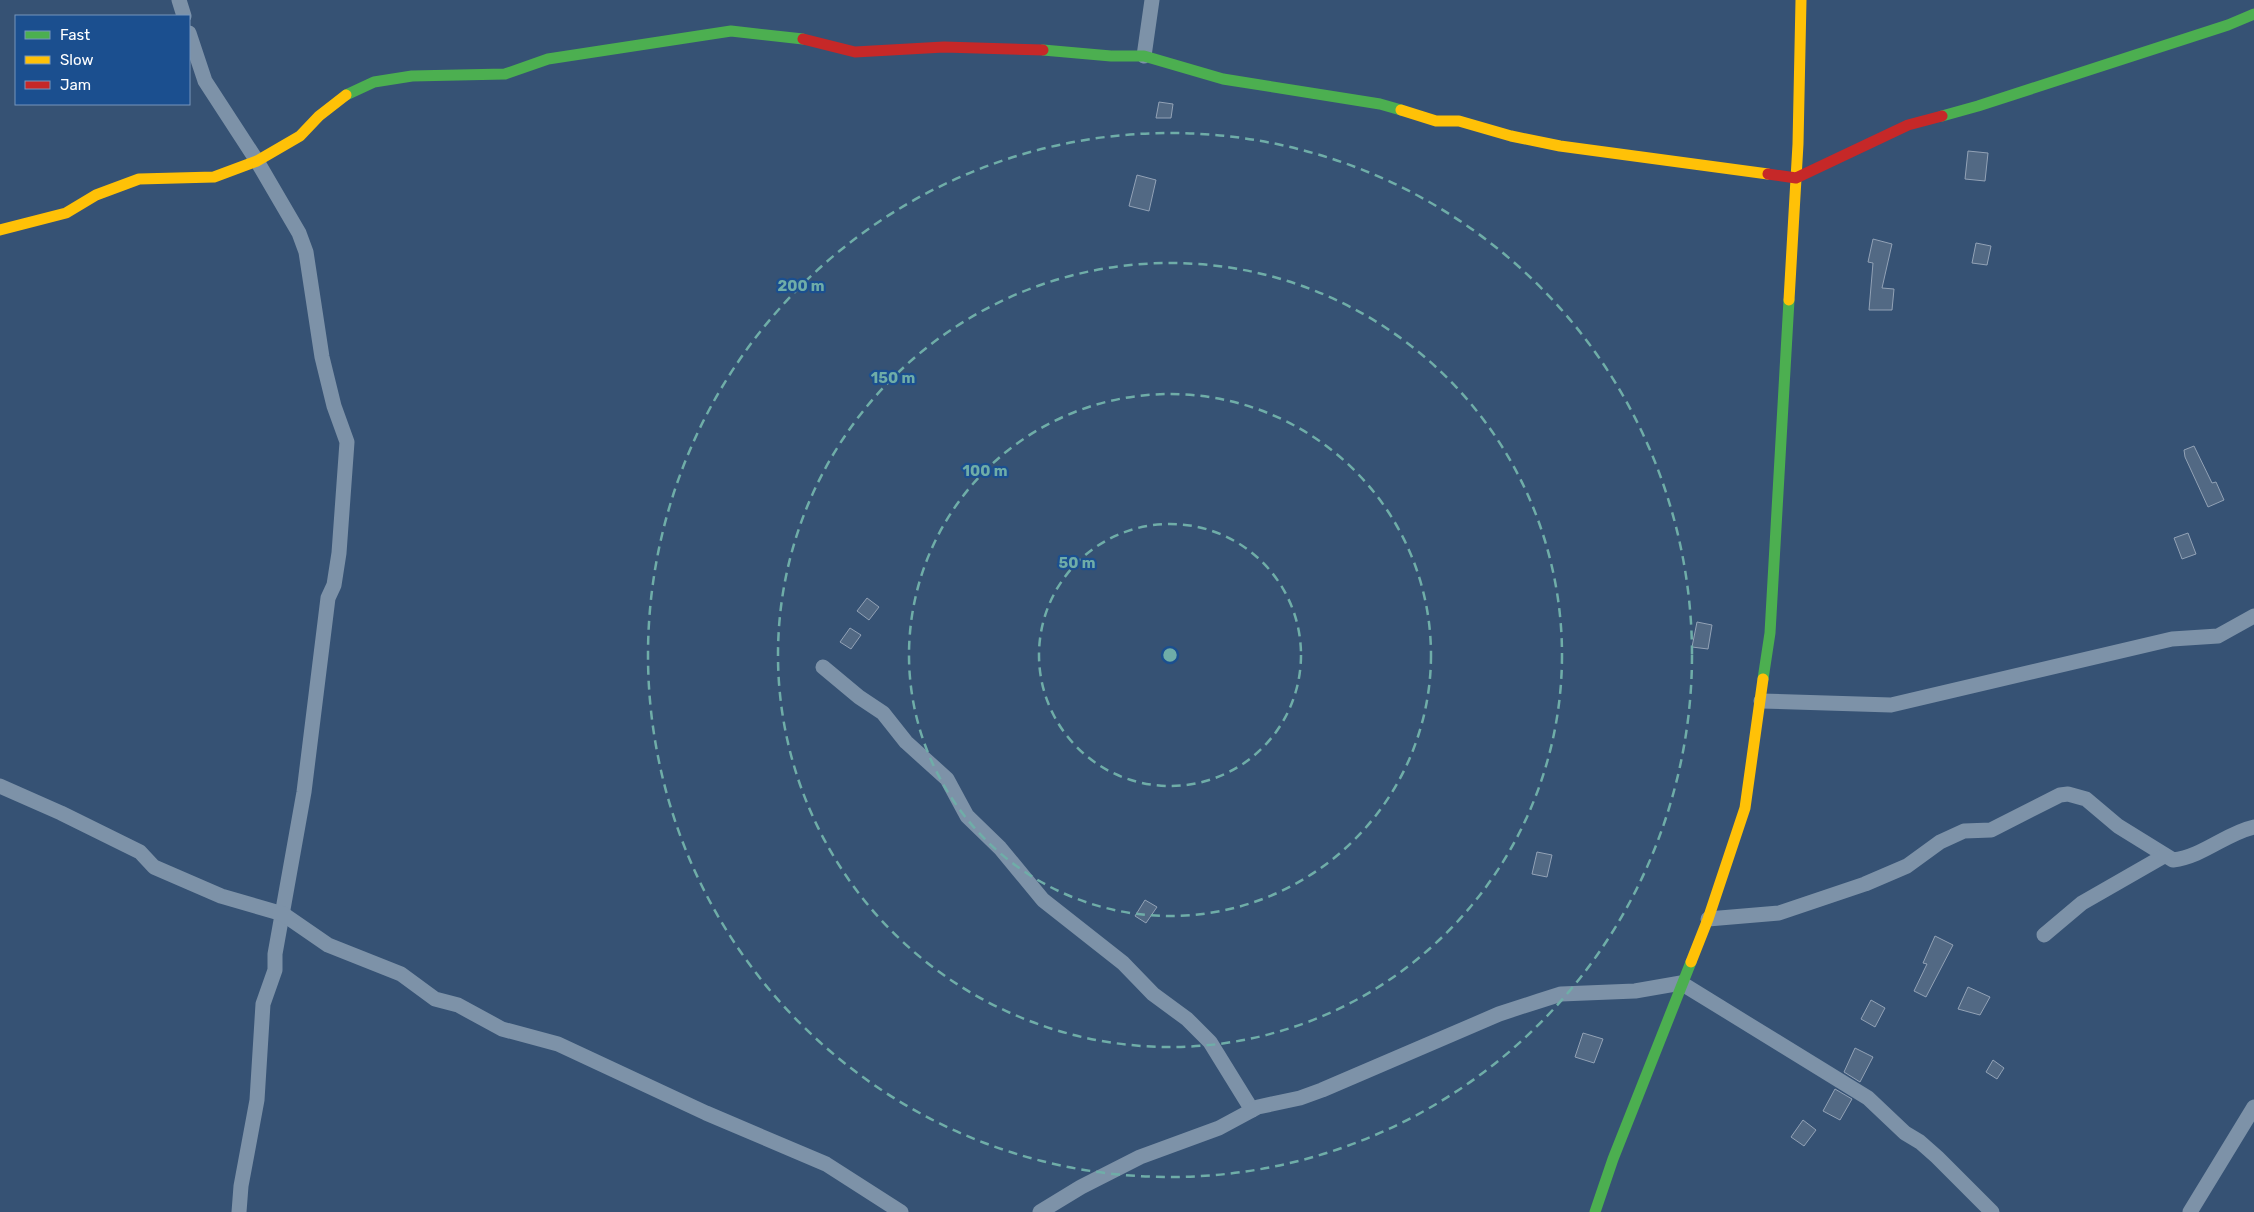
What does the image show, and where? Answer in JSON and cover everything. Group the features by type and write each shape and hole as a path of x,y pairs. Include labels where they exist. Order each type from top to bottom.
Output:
{"street":[{"path":"179,0 184,15"},
{"path":"1144,56 1152,0"},
{"path":"1595,1212 1613,1158 1681,983 1708,920 1745,808 1770,633 1796,178 1801,0"},
{"path":"0,230 66,213 96,194 139,179 214,177 257,161 300,136 319,116 345,95 374,82 412,76 505,74 548,59 722,32 792,36 855,52 944,47 1016,48 1111,56 1144,56 1223,79 1380,104 1436,121 1458,121 1511,136 1560,146 1677,160 1796,178 1908,125 2006,97 2228,25 2254,14"},
{"path":"190,37 205,82 257,161 299,233 306,252 322,356 334,406 347,442 339,553 334,585 328,598 304,792 275,954 275,970 263,1004 257,1100 241,1186 239,1212"},
{"path":"1760,701 1891,705 2172,639 2218,636 2254,616"},
{"path":"823,667 883,713 906,742 947,779 968,816 1000,848 1043,900 1122,963 1153,994 1187,1019 1210,1042 1252,1110"},
{"path":"0,786 61,813 140,852 154,867 221,896 283,914 328,945 401,974 436,999 458,1005 502,1029 558,1044 706,1113 826,1164 901,1212"},
{"path":"1708,920 1779,913 1865,884 1907,866 1940,842 1964,831 1991,830 2060,795 2068,794 2086,799 2118,826 2173,860 2182,859 2208,850 2242,830 2254,827"},
{"path":"2044,935 2082,903 2164,856"},
{"path":"1040,1212 1081,1187 1140,1158 1219,1128 1252,1110 1300,1098 1322,1090 1499,1014 1561,994 1635,991 1681,983 1868,1098 1906,1133 1937,1157 1992,1212"},
{"path":"2190,1212 2254,1107"}],"building":[{"path":"1159,102 1173,104 1171,118 1156,118"},
{"path":"1968,151 1988,153 1985,181 1965,179"},
{"path":"1137,175 1156,180 1149,211 1129,206"},
{"path":"1873,239 1892,244 1882,288 1894,289 1892,310 1869,310 1873,263 1868,262"},
{"path":"1976,243 1991,246 1987,265 1972,263"},
{"path":"2194,446 2212,483 2216,482 2224,500 2208,507 2185,457 2184,450"},
{"path":"2188,533 2196,554 2182,559 2174,538"},
{"path":"867,598 879,607 869,620 857,611"},
{"path":"1697,622 1712,625 1708,649 1692,647"},
{"path":"850,628 861,635 851,649 840,642"},
{"path":"1537,852 1552,855 1547,877 1532,874"},
{"path":"1145,900 1157,907 1146,923 1135,916"},
{"path":"1935,936 1953,945 1926,997 1914,991 1927,964 1923,963"},
{"path":"1968,987 1990,997 1980,1015 1958,1009"},
{"path":"1871,1000 1885,1008 1875,1027 1861,1019"},
{"path":"1583,1033 1603,1039 1594,1063 1575,1057"},
{"path":"1855,1048 1873,1057 1860,1082 1844,1072"},
{"path":"1993,1060 2004,1068 1997,1079 1986,1072"},
{"path":"1835,1089 1852,1099 1840,1120 1823,1111"},
{"path":"1803,1120 1816,1130 1804,1146 1791,1137"}],"traffic: fast":[{"path":"1942,116 2228,25 2254,14"},
{"path":"346,95 374,82 412,76 505,74 548,59 731,31 803,39"},
{"path":"1043,50 1111,56 1144,56 1223,79 1380,104 1401,110"},
{"path":"1763,679 1770,633 1789,300"},
{"path":"1595,1212 1613,1159 1691,962"}],"traffic: slow":[{"path":"1789,300 1798,144 1801,0"},
{"path":"0,230 66,213 96,195 139,179 214,177 257,161 300,136 319,116 346,95"},
{"path":"1401,110 1436,121 1459,121 1511,136 1560,146 1768,174"},
{"path":"1691,962 1708,919 1745,808 1763,679"}],"traffic: jam":[{"path":"803,39 855,52 944,47 1043,50"},
{"path":"1768,174 1796,178 1908,125 1942,116"}]}
